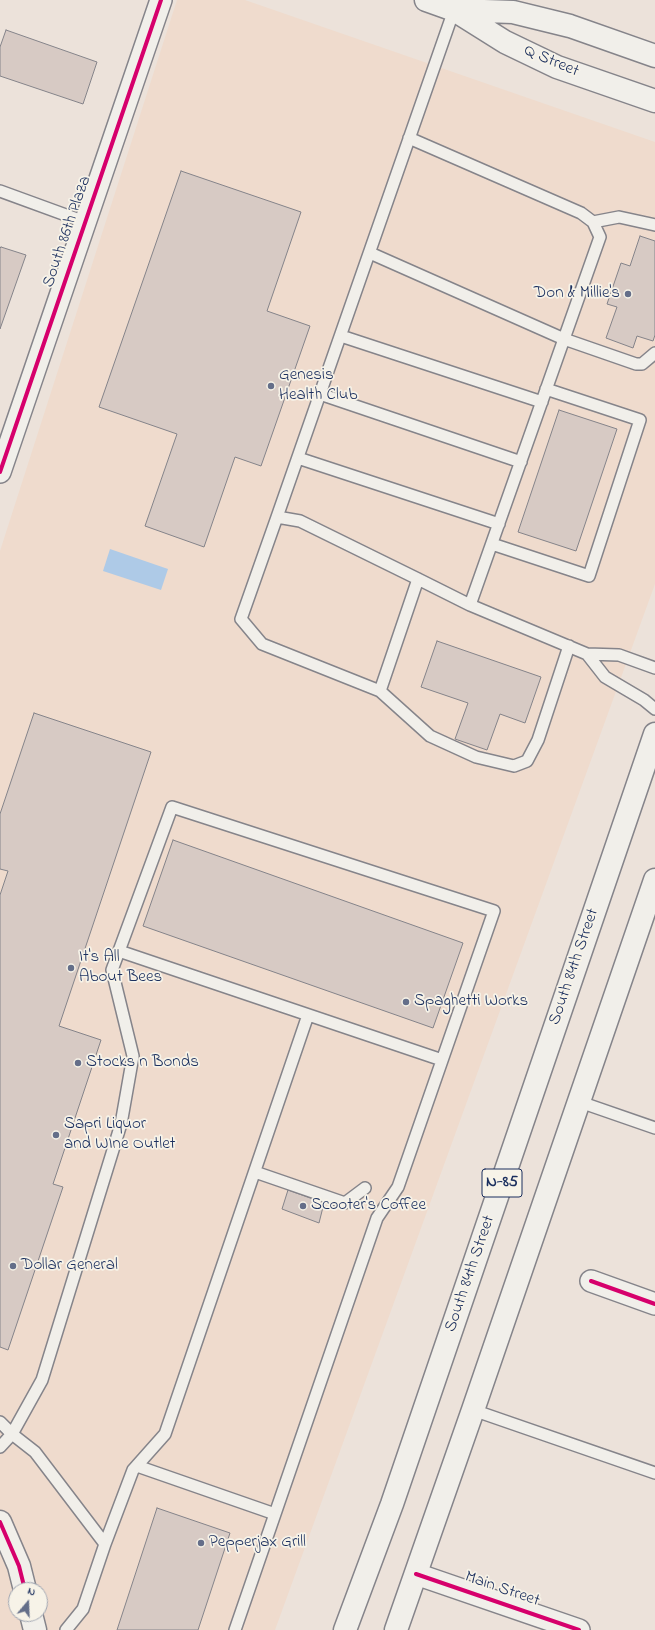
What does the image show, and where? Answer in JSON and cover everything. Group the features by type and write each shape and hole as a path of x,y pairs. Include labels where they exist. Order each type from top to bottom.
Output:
{"main road":[{"name":"Q Street","path":"426,0 454,10 505,42 557,67 655,101"},
{"name":"Q Street","path":"454,10 513,12 570,26 655,56"},
{"name":"South 84th Street","path":"345,1630 392,1504 655,734"},
{"name":"N-85","path":"396,1630 580,1102 655,880"},
{"path":"0,1522 19,1566 23,1582"}],"street":[{"name":"South 86th Plaza","path":"0,472 161,0"},
{"path":"591,1281 655,1304"},
{"name":"Main Street","path":"416,1574 579,1630"}],"lane":[{"path":"454,10 241,618 262,644 380,691 430,736 476,757 514,766 527,761 538,740 569,646"},
{"path":"409,138 581,213 593,222 600,237 470,605"},
{"path":"0,191 85,222"},
{"path":"593,222 620,217 655,226"},
{"path":"370,253 564,338 636,364 642,364 655,353"},
{"path":"341,336 542,402"},
{"path":"492,544 589,576 640,420 546,389"},
{"path":"320,394 521,462"},
{"path":"298,458 499,524"},
{"path":"277,517 300,521 470,605 588,654 619,656 655,668"},
{"path":"380,691 418,579"},
{"path":"588,654 605,677 655,709"},
{"path":"0,1447 12,1434 42,1380 121,1124 133,1056 112,970 172,807 494,911 398,1187 377,1218 235,1630"},
{"path":"119,951 442,1060"},
{"path":"66,1630 83,1610 105,1544 133,1470 165,1434 308,1015"},
{"path":"580,1102 655,1128"},
{"path":"255,1172 345,1203 365,1188"},
{"path":"473,1410 655,1473"},
{"path":"0,1422 12,1434 35,1452 105,1544"},
{"path":"137,1466 275,1514"}],"shaded area":[{"path":"177,0 245,0 655,142 655,584 275,1630 0,1630 0,551"}],"water":[{"path":"110,549 168,569 161,590 103,571"}],"building":[{"path":"6,30 97,62 83,104 0,76 0,47"},
{"path":"181,171 301,212 267,311 310,326 261,466 235,457 204,547 145,526 177,434 99,407"},
{"path":"640,236 655,241 655,335 653,341 637,336 633,348 606,338 617,307 607,304 621,263 630,266"},
{"path":"1,247 26,255 0,329 0,248"},
{"path":"559,410 617,429 576,551 518,532"},
{"path":"437,641 541,677 525,723 500,714 487,750 455,739 468,703 421,687"},
{"path":"34,713 151,752 59,1026 101,1040 53,1184 63,1187 8,1350 0,1347 0,895 8,871 0,869 0,814"},
{"path":"173,840 463,943 433,1028 143,926"},
{"name":"Scooter's Coffee","path":"288,1190 324,1203 319,1223 282,1209"},
{"path":"157,1508 230,1533 198,1630 117,1630"}],"cycle path":[{"path":"0,472 161,0"},
{"path":"591,1281 655,1304"},
{"path":"0,1522 19,1566 23,1582"},
{"path":"416,1574 579,1630"}],"place":[{"name":"Don & Millie's","path":"628,294"},
{"name":"Genesis Health Club","path":"271,386"},
{"name":"It's All About Bees","path":"71,968"},
{"name":"Spaghetti Works","path":"406,1002"},
{"name":"Stocks n Bonds","path":"78,1063"},
{"name":"Sapri Liquor and WIne Outlet","path":"56,1135"},
{"name":"Scooter's Coffee","path":"303,1206"},
{"name":"Dollar General","path":"13,1266"},
{"name":"Pepperjax Grill","path":"201,1543"}]}
